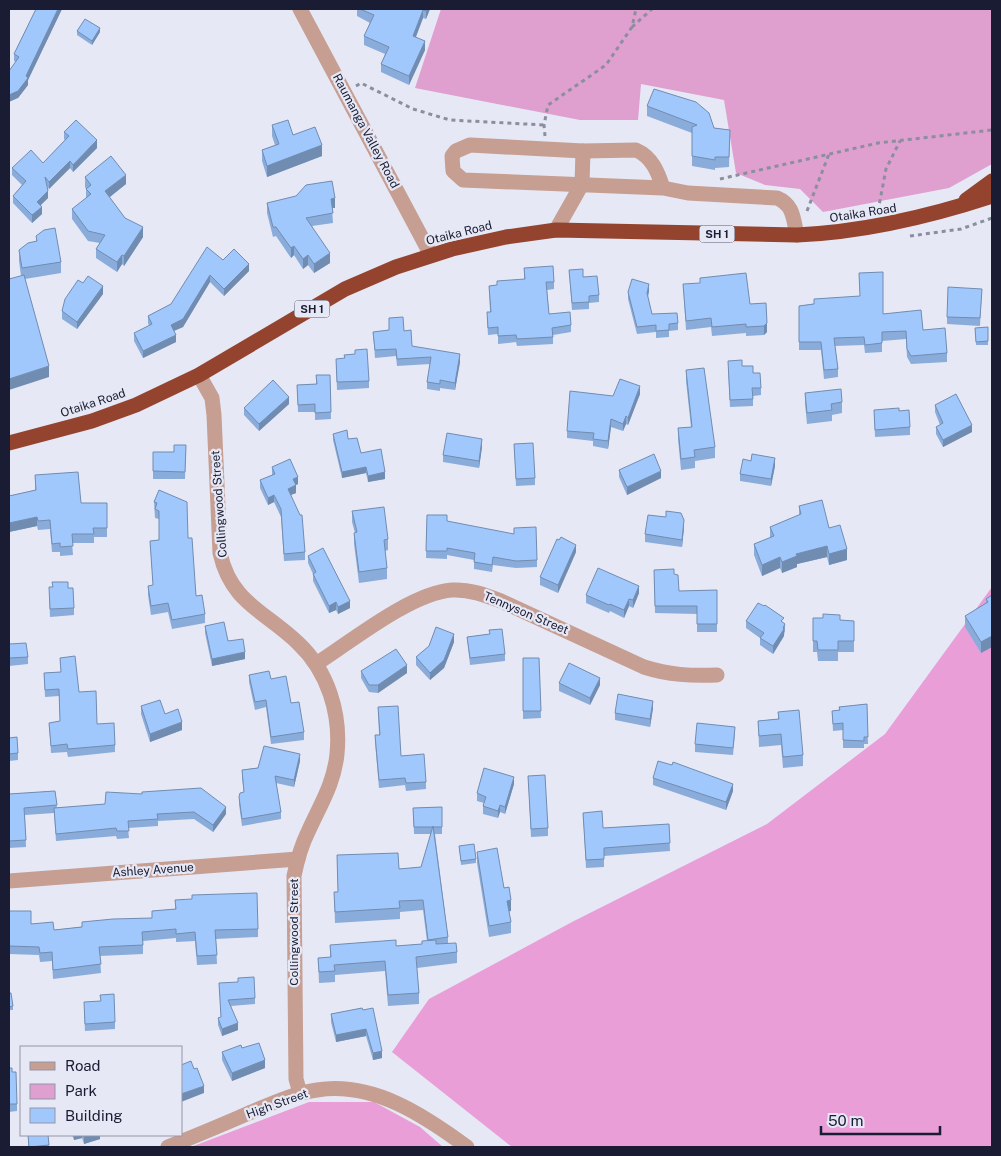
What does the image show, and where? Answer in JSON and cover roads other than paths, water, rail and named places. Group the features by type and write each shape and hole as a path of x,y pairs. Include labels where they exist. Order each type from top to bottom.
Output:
{"highway":[{"name":"Otaika Road","path":"955,208 992,181"},
{"name":"Otaika Road","path":"9,443 92,421 136,405 199,375 346,289 431,255 506,236 556,230 798,236 876,228 955,208 992,196"}],"street":[{"name":"Raumanga Valley Road","path":"300,9 431,255"},
{"path":"663,188 652,163 644,153 636,150 583,151 470,146 456,151 451,163 453,171 463,180 663,188 688,193 776,198 788,204 792,211 798,236"},
{"path":"556,230 582,184 583,151"},
{"name":"Collingwood Street","path":"199,375 212,398 220,553 223,566 240,596 297,642 316,664 331,696 337,728 337,755 331,785 308,830 294,876 296,1079 300,1093"},
{"name":"Tennyson Street","path":"316,664 409,604 438,592 453,590 483,594 501,600 659,671 687,676 717,675"},
{"name":"Ashley Avenue","path":"9,881 298,859"},
{"name":"High Street","path":"168,1147 300,1093 319,1089 336,1089 377,1096 418,1114 467,1147"}]}
